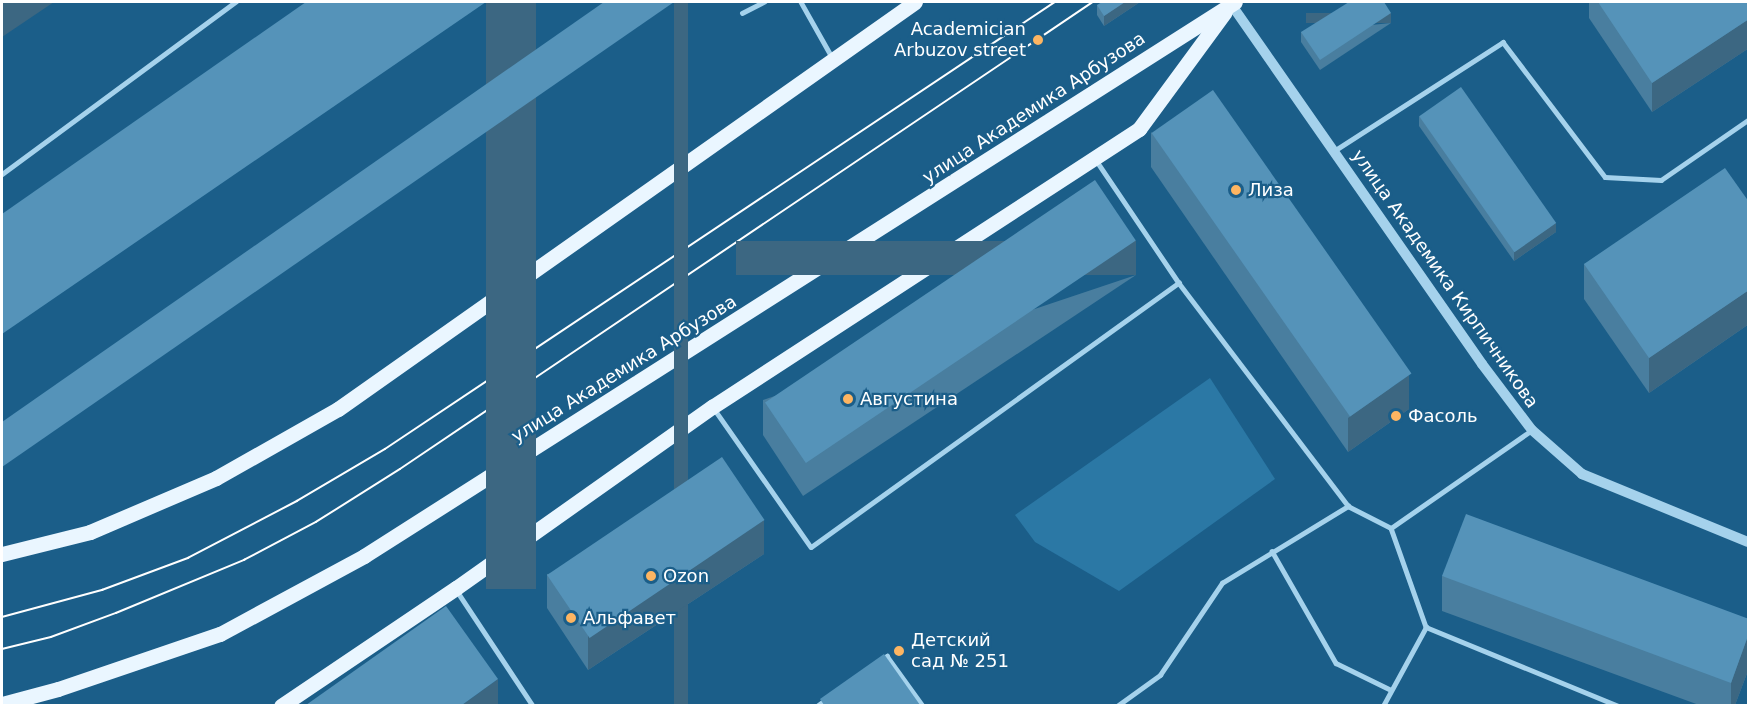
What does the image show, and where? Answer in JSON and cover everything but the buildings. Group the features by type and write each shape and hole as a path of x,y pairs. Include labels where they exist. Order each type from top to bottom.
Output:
{"main road":[{"path":"2,554 90,532 216,478 338,409 915,2"},
{"path":"281,705 456,588 712,407 1139,129 1233,3"},
{"name":"улица Академика Арбузова","path":"2,704 58,690 220,634 364,556 1233,3"}],"street":[{"name":"улица Академика Кирпичникова","path":"1233,3 1482,364 1532,430 1582,474 1749,542"}],"lane":[{"path":"2,174 235,2"},
{"path":"742,13 764,2"},
{"path":"801,2 832,59"},
{"path":"1334,151 1503,42 1605,177 1660,180 1749,120"},
{"path":"1095,158 1179,283 1348,506 1391,528 1426,627 1619,705"},
{"path":"712,407 811,547 1179,283"},
{"path":"1391,528 1532,430"},
{"path":"1117,705 1160,675 1222,583 1348,506"},
{"path":"1272,551 1336,663 1391,690"},
{"path":"456,588 533,705"},
{"path":"1383,705 1426,627"},
{"path":"878,662 887,656 923,705"},
{"path":"817,705 834,693"}],"shaded area":[{"path":"1210,378 1275,479 1119,591 1035,542 1015,515"}],"tram line":[{"path":"2,617 102,590 188,558 297,501 385,449 1055,2"},
{"path":"2,649 51,637 116,613 244,560 316,522 400,469 1093,2"}],"place":[{"name":"Academician Arbuzov street","path":"1038,40"},
{"name":"Лиза","path":"1236,190"},
{"name":"Августина","path":"848,399"},
{"name":"Фасоль","path":"1396,416"},
{"name":"Ozon","path":"651,576"},
{"name":"Альфавет","path":"571,618"},
{"name":"Детский сад № 251","path":"899,651"}]}
